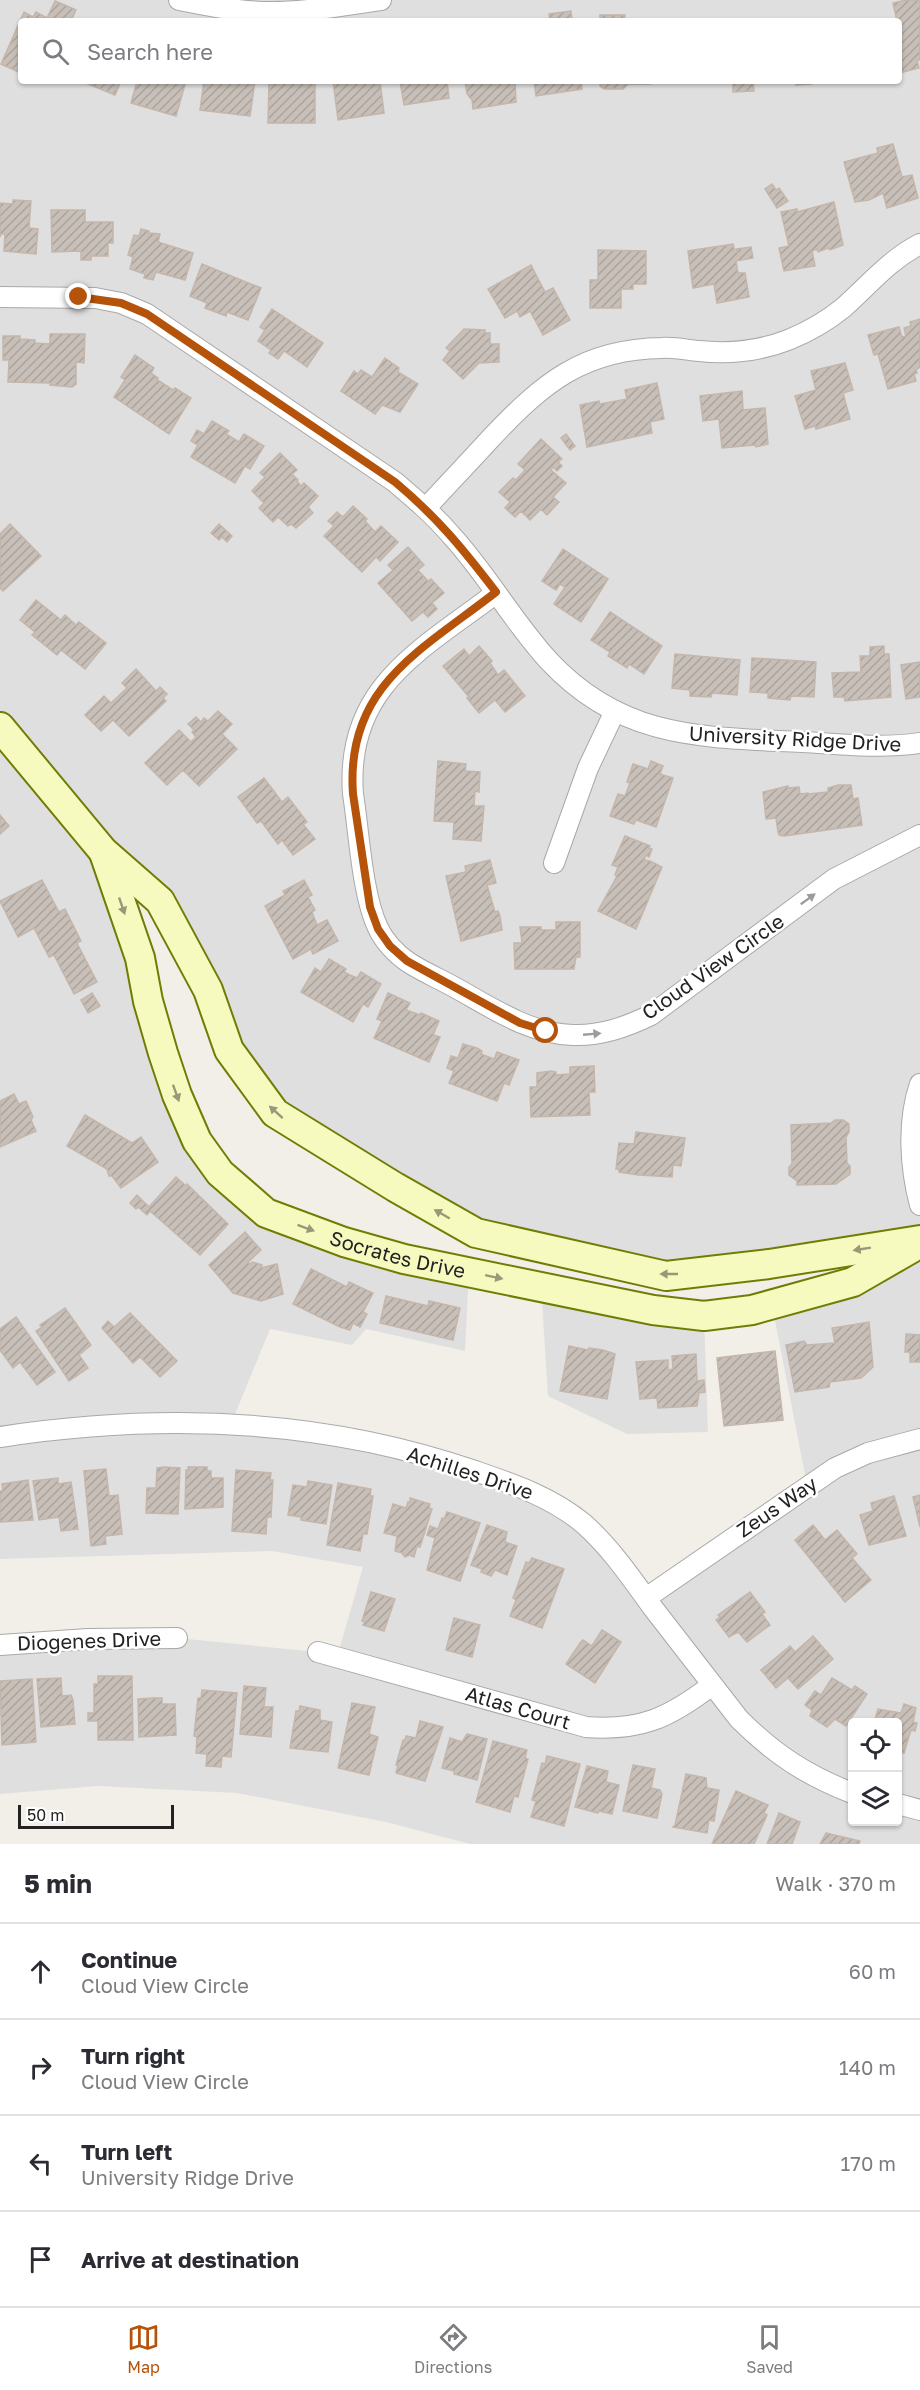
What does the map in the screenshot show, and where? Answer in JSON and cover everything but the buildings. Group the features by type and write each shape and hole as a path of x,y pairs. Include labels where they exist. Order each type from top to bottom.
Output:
{"street":[{"path":"179,0 226,9 270,12 314,10 381,0"},
{"path":"426,508 521,407 544,386 572,369 603,356 630,350 664,347 728,352 757,349 788,340 818,326 842,308 892,261 920,244"},
{"name":"University Ridge Drive","path":"0,297 95,298 121,303 147,314 395,482 426,508 453,536 549,660 576,685 615,711 642,723 676,733 709,737 873,746 920,743"},
{"name":"Cloud View Circle","path":"496,592 397,669 379,690 364,715 355,743 353,794 370,907 378,929 390,946 407,961 520,1023 546,1031 572,1035 600,1034 625,1027 651,1015 834,879 920,835"},
{"path":"554,863 588,768 615,711"},
{"name":"Socrates Drive","path":"0,727 103,851 160,901 208,990 229,1050 275,1113 395,1187 476,1233 666,1276 920,1242"},
{"name":"Socrates Drive","path":"103,851 140,958 148,1001 163,1053 177,1095 197,1141 220,1173 266,1213 344,1242 404,1258 654,1310 704,1316 752,1310 853,1282 920,1242"},
{"path":"920,1084 912,1121 911,1155 920,1205"},
{"name":"Achilles Drive","path":"0,1437 57,1428 116,1424 193,1422 264,1426 334,1436 397,1449 513,1484 555,1504 582,1523 609,1549 739,1719 764,1744 792,1765 824,1782 848,1791"},
{"name":"Zeus Way","path":"646,1598 835,1468 868,1453 920,1439"},
{"name":"Diogenes Drive","path":"0,1645 88,1639 177,1638"},
{"name":"Atlas Court","path":"318,1652 586,1727 613,1729 637,1726 662,1718 687,1704 712,1685"},
{"path":"902,1805 920,1810"}],"shaded area":[{"path":"0,0 920,0 920,1240 666,1276 476,1233 275,1113 160,901 105,852 177,1095 266,1213 469,1272 465,1351 366,1329 352,1345 270,1329 231,1424 334,1436 555,1504 646,1598 807,1485 772,1305 920,1244 920,1844 470,1844 386,1822 237,1793 98,1786 0,1794 0,1645 177,1638 318,1652 337,1657 363,1567 272,1551 0,1559"},
{"path":"541,1287 704,1316 708,1432 627,1434 548,1396"}],"route":[{"path":"79,297 121,303 147,314 395,482 426,508 453,536 496,592 397,669 379,690 364,715 355,743 353,794 370,907 378,929 390,946 407,961 520,1023 546,1031"}]}
